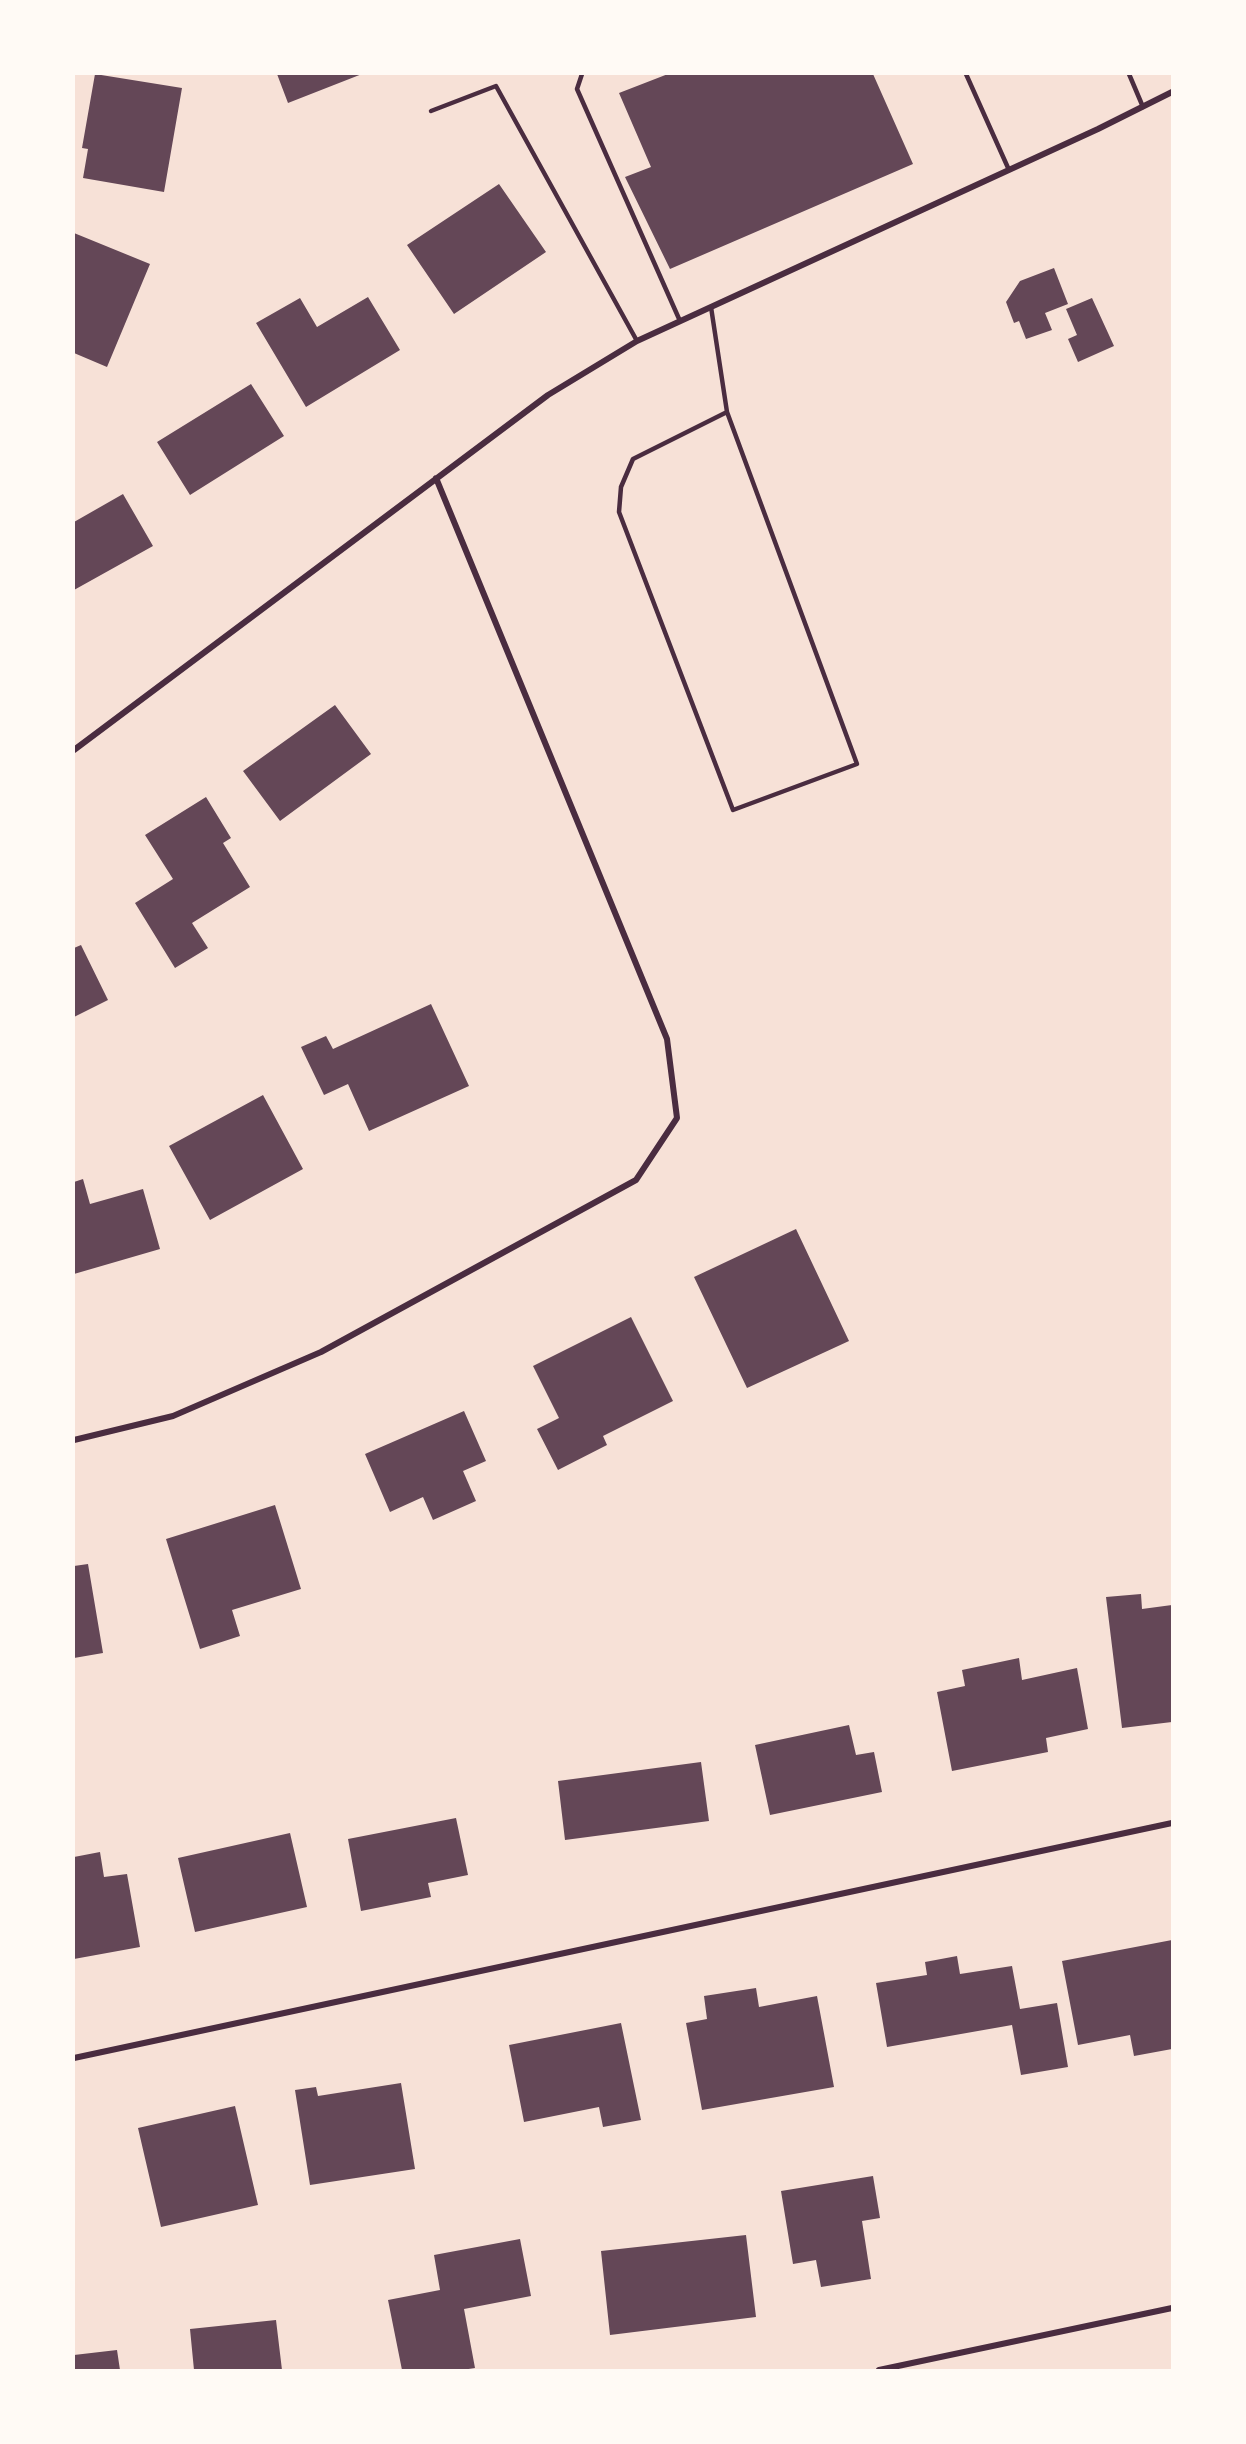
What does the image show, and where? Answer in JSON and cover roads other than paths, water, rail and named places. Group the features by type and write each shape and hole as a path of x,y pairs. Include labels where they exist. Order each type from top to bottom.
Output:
{"street":[{"path":"74,750 548,395 637,341 1173,92"},
{"path":"74,1440 173,1416 321,1352 636,1180 677,1118 667,1039 436,478"},
{"path":"74,2058 1173,1823"},
{"path":"879,2370 1173,2308"}],"lane":[{"path":"582,74 577,89 680,321"},
{"path":"966,74 1008,170"},
{"path":"1129,74 1143,107"},
{"path":"431,111 496,86 637,341"},
{"path":"711,307 727,412 857,764 733,810 619,512 621,487 633,459 727,412"}]}
